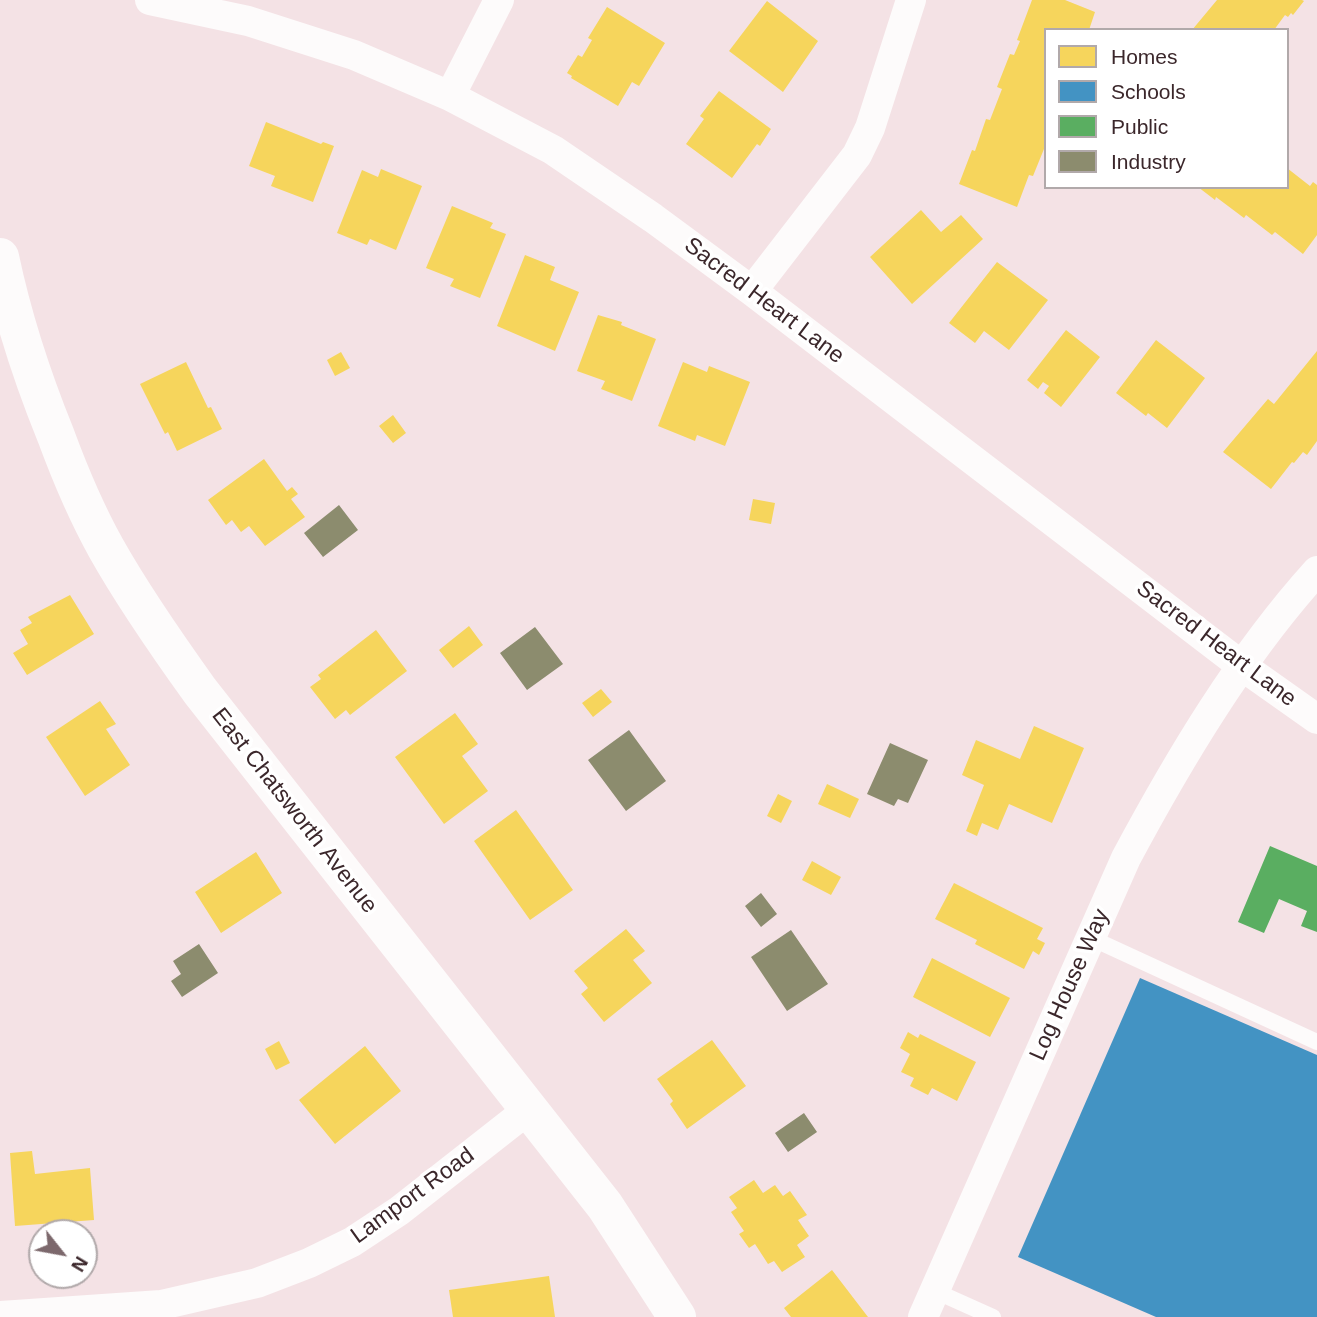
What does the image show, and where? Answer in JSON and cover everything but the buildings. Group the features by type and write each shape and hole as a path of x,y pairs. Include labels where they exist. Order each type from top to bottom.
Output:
{"street":[{"name":"Sacred Heart Lane","path":"150,0 248,21 354,55 450,96 553,150 653,218 752,291 1242,666 1317,719"},
{"path":"450,96 499,0"},
{"path":"752,291 857,155 870,128 911,0"},
{"name":"East Chatsworth Avenue","path":"0,257 11,312 67,466 105,547 145,612 208,702 605,1206 677,1317"},
{"name":"Log House Way","path":"929,1304 1126,858 1159,796 1242,666 1317,571"},
{"name":"Lamport Road","path":"0,1316 161,1305 257,1283 309,1263 352,1241 399,1211 529,1109"}],"lane":[{"path":"1091,938 1317,1042"},
{"path":"929,1304 993,1317"}]}
